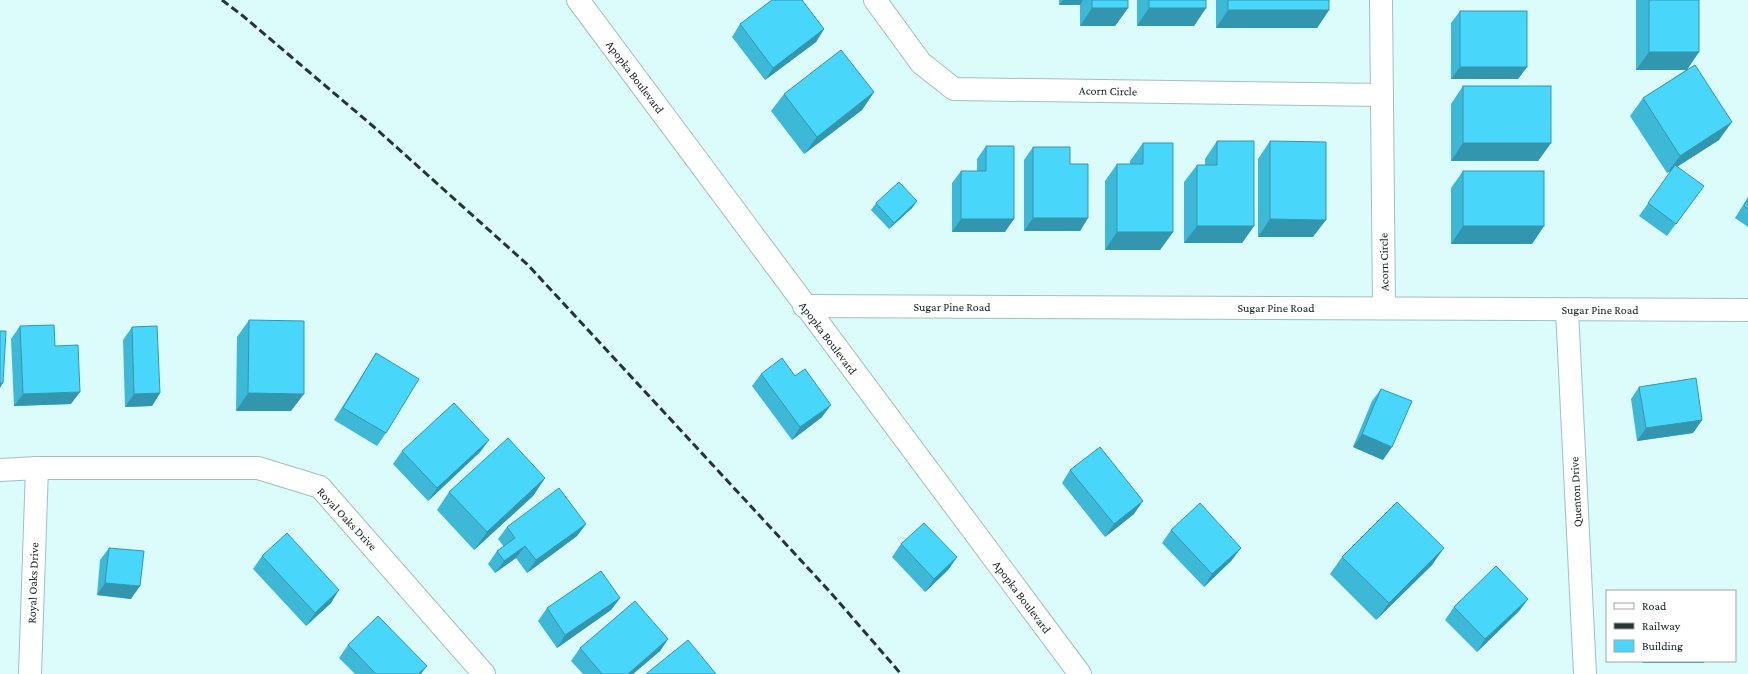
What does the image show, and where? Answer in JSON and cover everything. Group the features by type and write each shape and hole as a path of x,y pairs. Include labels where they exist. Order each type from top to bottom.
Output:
{"street":[{"name":"Apopka Boulevard","path":"578,0 804,306 1080,674"},
{"name":"Acorn Circle","path":"875,0 921,63 954,89 1382,95"},
{"name":"Acorn Circle","path":"1381,0 1384,308"},
{"name":"Sugar Pine Road","path":"804,306 1748,310"},
{"name":"Quenton Drive","path":"1567,310 1586,674"},
{"name":"Royal Oaks Drive","path":"0,470 38,468 258,468 320,487 484,674"},
{"name":"Royal Oaks Drive","path":"30,674 38,468"}],"building":[{"path":"772,0 802,0 824,29 773,68 740,24"},
{"path":"1092,0 1128,0 1128,8 1092,8"},
{"path":"1149,0 1206,0 1206,8 1149,8"},
{"path":"1228,0 1329,0 1329,10 1228,10"},
{"path":"1649,0 1699,0 1699,52 1649,52"},
{"path":"1460,11 1527,11 1527,67 1460,67"},
{"path":"841,50 874,92 817,137 784,94"},
{"path":"1695,65 1732,122 1680,156 1643,98"},
{"path":"1463,86 1551,86 1551,143 1463,143"},
{"path":"1217,141 1254,141 1254,226 1197,226 1197,165 1217,165"},
{"path":"1270,141 1326,142 1326,220 1270,219"},
{"path":"1143,143 1173,143 1173,232 1117,232 1117,164 1143,164"},
{"path":"986,146 1014,146 1014,219 961,219 961,171 986,171"},
{"path":"1033,147 1070,147 1070,164 1088,164 1088,218 1033,218"},
{"path":"1675,165 1704,186 1676,224 1648,203"},
{"path":"1463,171 1544,171 1544,226 1463,226"},
{"path":"899,182 917,201 894,223 876,203"},
{"path":"1748,199 1748,209 1744,206"},
{"path":"249,320 304,321 304,394 248,393"},
{"path":"54,325 55,346 78,345 80,392 23,394 20,326"},
{"path":"157,326 160,393 134,394 132,327"},
{"path":"0,331 6,331 3,383 0,383"},
{"path":"376,353 419,379 386,433 343,408"},
{"path":"782,358 795,376 805,369 831,405 800,427 761,374"},
{"path":"1696,378 1702,420 1646,428 1639,387"},
{"path":"1381,389 1412,401 1392,447 1362,434"},
{"path":"454,403 489,440 437,488 402,451"},
{"path":"508,438 545,478 487,532 449,492"},
{"path":"1100,447 1143,501 1114,524 1070,470"},
{"path":"559,488 586,524 536,560 525,546 504,561 497,551 515,538 507,527"},
{"path":"1397,502 1444,548 1389,603 1342,557"},
{"path":"1200,503 1241,548 1212,574 1171,530"},
{"path":"924,523 957,557 934,579 901,544"},
{"path":"287,533 339,590 315,613 262,556"},
{"path":"109,548 144,551 140,586 105,583"},
{"path":"1496,566 1528,599 1485,639 1454,607"},
{"path":"601,571 620,598 565,635 547,608"},
{"path":"635,601 668,639 628,674 602,674 580,648"},
{"path":"378,616 427,666 418,674 376,674 348,645"},
{"path":"688,640 716,674 646,674"}],"railway":[{"path":"222,0 374,127 528,265 831,593 901,674"}]}
